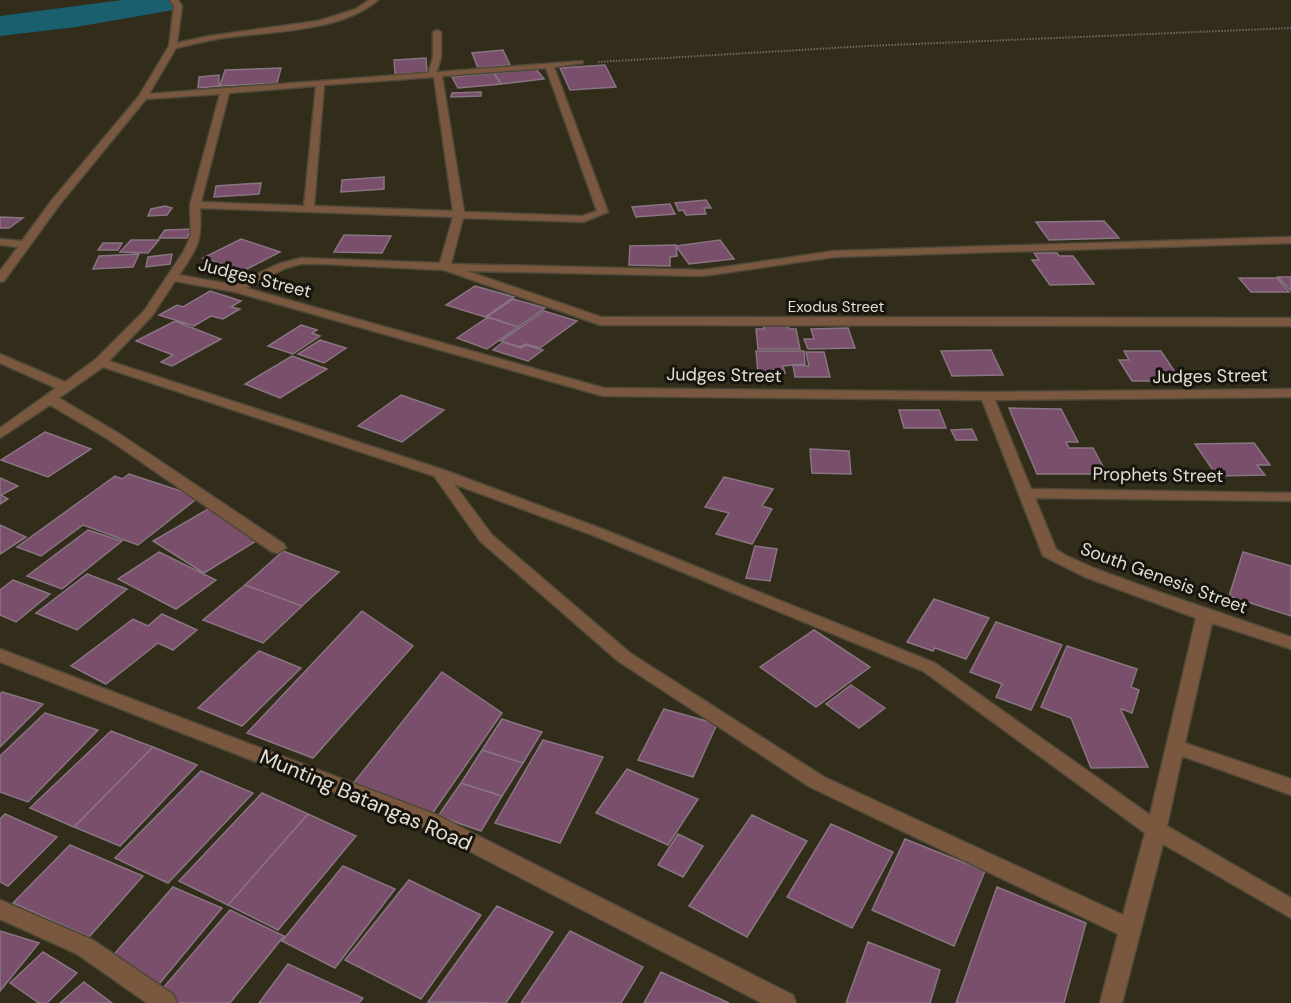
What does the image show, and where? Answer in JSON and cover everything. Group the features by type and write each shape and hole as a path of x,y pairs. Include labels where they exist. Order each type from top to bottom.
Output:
{"street":[{"path":"0,279 56,202 143,97 173,46 178,6 174,0"},
{"path":"173,46 208,38 341,18 362,10 374,0"},
{"path":"437,33 435,74 459,214 445,267"},
{"path":"143,97 579,63"},
{"path":"195,205 583,219 603,212 550,67"},
{"path":"309,210 320,83"},
{"path":"0,434 101,362 148,313 190,251 196,235 195,205 225,91"},
{"path":"236,289 282,266 301,261 703,273 834,254 1291,240"},
{"path":"0,242 25,244"},
{"name":"Exodus Street","path":"445,267 600,321 1291,322"},
{"name":"Judges Street","path":"172,277 236,289 603,392 987,396 1291,393"},
{"path":"0,358 66,387"},
{"path":"101,362 439,473 600,533 929,667 1156,830 1291,909"},
{"name":"South Genesis Street","path":"987,396 1049,552 1066,564 1205,616 1291,643"},
{"path":"50,399 113,436 278,548"},
{"path":"439,473 486,538 624,657 817,782 1130,929"},
{"name":"Prophets Street","path":"1025,493 1291,497"},
{"path":"1260,496 1291,506"},
{"path":"1111,1003 1156,830 1205,616"},
{"name":"Munting Batangas Road","path":"0,655 430,821 785,1003"},
{"path":"1174,746 1291,787"},
{"path":"0,909 85,947 166,1003"}],"path":[{"path":"579,63 867,45 1291,28"}],"building":[{"path":"503,50 510,65 478,68 472,53"},
{"path":"426,58 427,72 395,74 394,60"},
{"path":"605,65 616,87 570,90 560,68"},
{"path":"281,68 277,83 220,86 225,70"},
{"path":"536,69 544,79 501,84 494,73"},
{"path":"494,73 501,84 458,88 452,77"},
{"path":"219,75 219,86 198,88 199,77"},
{"path":"481,92 481,96 451,97 452,93"},
{"path":"384,177 384,189 341,192 342,180"},
{"path":"261,183 259,194 214,197 216,186"},
{"path":"706,200 711,208 704,208 706,214 686,215 683,210 679,211 675,203"},
{"path":"670,204 675,214 636,217 632,207"},
{"path":"165,206 172,208 167,215 148,216 151,209"},
{"path":"0,217 23,218 9,228 0,228"},
{"path":"1104,221 1119,238 1049,240 1036,222"},
{"path":"192,229 187,238 159,238 165,230"},
{"path":"344,235 391,236 382,253 334,252"},
{"path":"241,239 280,252 243,271 203,258"},
{"path":"131,240 159,240 148,253 120,252"},
{"path":"720,240 734,259 689,264 676,246"},
{"path":"103,243 122,243 118,250 98,250"},
{"path":"676,245 677,256 670,257 670,266 629,265 630,246"},
{"path":"1034,253 1073,256 1094,284 1050,285 1032,260 1039,260"},
{"path":"139,254 133,267 93,269 99,256"},
{"path":"172,254 170,264 146,267 148,257"},
{"path":"1278,277 1291,277 1291,291"},
{"path":"1239,278 1277,278 1289,292 1251,292"},
{"path":"475,286 514,297 485,317 446,305"},
{"path":"210,291 241,301 231,307 240,309 223,319 211,316 194,326 159,315 177,305 183,307"},
{"path":"513,299 545,308 518,327 487,317"},
{"path":"544,311 577,321 540,348 526,344 520,347 501,341"},
{"path":"488,317 518,327 487,349 457,338"},
{"path":"175,321 221,339 172,366 161,362 173,355 136,341"},
{"path":"301,325 317,330 312,333 320,336 293,354 268,346"},
{"path":"763,325 788,325 789,329 796,329 800,349 758,349 756,329 764,329"},
{"path":"848,328 855,348 808,349 804,339 814,339 811,329"},
{"path":"320,340 346,348 324,363 298,354"},
{"path":"503,342 521,348 526,345 543,350 528,361 493,350"},
{"path":"991,350 1003,375 952,376 941,351"},
{"path":"756,351 804,351 805,364 783,366 785,373 758,373"},
{"path":"1124,351 1161,351 1181,381 1132,381 1119,360 1129,360"},
{"path":"806,352 824,352 830,377 795,377 793,365 809,366"},
{"path":"292,356 327,369 280,398 245,384"},
{"path":"401,395 444,410 402,442 358,426"},
{"path":"1009,408 1061,409 1078,442 1066,442 1069,448 1093,448 1107,474 1037,474"},
{"path":"899,410 939,410 946,428 904,428"},
{"path":"972,429 977,440 956,440 951,430"},
{"path":"45,432 91,449 48,477 1,460"},
{"path":"1254,443 1270,465 1257,465 1265,475 1217,476 1195,444"},
{"path":"810,449 849,451 851,474 812,473"},
{"path":"129,474 199,497 138,545 83,525 41,556 17,547 115,476 122,479"},
{"path":"724,477 773,489 762,506 772,509 752,544 716,534 729,513 705,507"},
{"path":"0,478 18,486 1,495 8,499 0,504"},
{"path":"210,508 261,538 204,573 153,541"},
{"path":"0,525 26,537 0,554"},
{"path":"88,530 122,541 62,589 27,576"},
{"path":"755,546 777,549 770,581 746,578"},
{"path":"283,551 339,572 302,606 245,585"},
{"path":"159,552 216,580 176,609 118,579"},
{"path":"1243,552 1291,566 1291,616 1229,596"},
{"path":"87,574 127,589 77,630 36,613"},
{"path":"13,580 50,594 16,622 0,615 0,590"},
{"path":"245,585 302,606 263,643 203,620"},
{"path":"934,599 989,618 966,659 935,648 933,651 907,642"},
{"path":"362,611 413,646 313,758 247,733"},
{"path":"162,614 197,630 173,650 158,643 106,684 71,666 133,619 148,626"},
{"path":"996,622 1062,645 1031,710 996,697 1002,684 970,672"},
{"path":"814,630 870,667 816,707 760,667"},
{"path":"1067,646 1137,669 1131,687 1139,690 1132,713 1121,710 1148,767 1091,768 1071,718 1041,707"},
{"path":"259,651 301,668 242,726 198,708"},
{"path":"442,672 502,713 432,814 352,785"},
{"path":"851,685 885,708 859,728 826,704"},
{"path":"2,692 43,704 0,747 0,694"},
{"path":"664,709 717,724 693,777 638,760"},
{"path":"45,713 98,730 28,802 0,792 0,756"},
{"path":"502,719 542,732 523,763 482,750"},
{"path":"111,731 153,747 74,827 30,808"},
{"path":"543,740 603,757 560,843 495,823"},
{"path":"153,747 197,765 120,846 74,827"},
{"path":"482,750 523,763 502,796 461,783"},
{"path":"627,769 698,799 668,845 596,813"},
{"path":"201,771 253,793 168,883 115,858"},
{"path":"461,783 502,796 481,831 438,816"},
{"path":"262,793 308,814 228,905 179,881"},
{"path":"5,814 57,837 8,886 0,882 0,819"},
{"path":"308,814 356,836 278,930 228,905"},
{"path":"752,815 807,841 747,937 689,906"},
{"path":"831,824 893,852 852,928 787,897"},
{"path":"678,834 703,846 683,877 658,865"},
{"path":"905,839 985,871 954,946 872,910"},
{"path":"70,845 143,876 89,937 13,903"},
{"path":"343,866 395,889 335,968 282,941"},
{"path":"409,880 481,915 421,999 345,960"},
{"path":"173,887 222,908 159,984 109,960"},
{"path":"997,887 1086,923 1064,1003 956,1003"},
{"path":"497,906 553,932 506,1003 428,1002"},
{"path":"230,910 284,936 230,1003 175,1003 158,994"},
{"path":"0,931 39,943 0,991"},
{"path":"570,931 643,967 621,1003 521,1003"},
{"path":"868,942 940,970 930,1003 846,1003"},
{"path":"43,952 77,973 47,1003 39,1003 10,983"},
{"path":"288,964 363,998 359,1003 259,1003"},
{"path":"661,972 729,1003 644,1003"},
{"path":"84,982 112,1003 60,1003"}],"waterway":[{"path":"0,26 162,3"}]}
